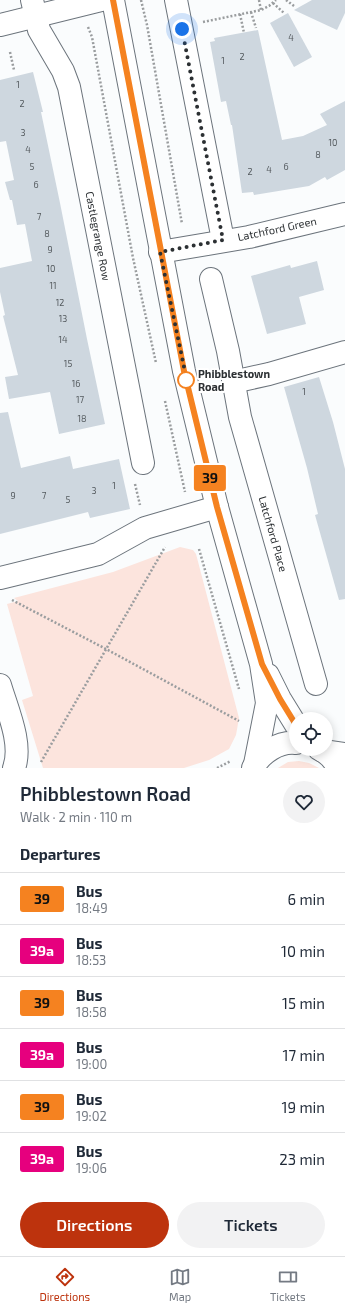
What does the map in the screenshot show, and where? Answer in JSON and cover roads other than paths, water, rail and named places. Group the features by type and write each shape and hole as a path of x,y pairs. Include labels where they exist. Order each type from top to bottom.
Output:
{"street":[{"path":"0,25 34,8 101,0"},
{"path":"113,0 160,252 184,371 217,507 262,664 267,703 254,766"},
{"path":"176,0 223,240"},
{"name":"Castlegrange Row","path":"34,8 39,30 63,71 69,87 143,462"},
{"name":"Latchford Green","path":"160,252 223,240 249,237 345,214"},
{"name":"Latchford Place","path":"211,279 228,351 240,417 316,684"},
{"path":"233,382 269,374 345,352"},
{"path":"0,578 98,554 145,528 217,507"},
{"path":"262,664 289,714"},
{"path":"0,685 17,745 14,768"},
{"path":"254,766 265,753 278,746 289,744"},
{"path":"333,752 345,754"},
{"path":"328,756 334,761 338,768"}],"place":[{"name":"Phibblestown Road","path":"186,380"}]}
